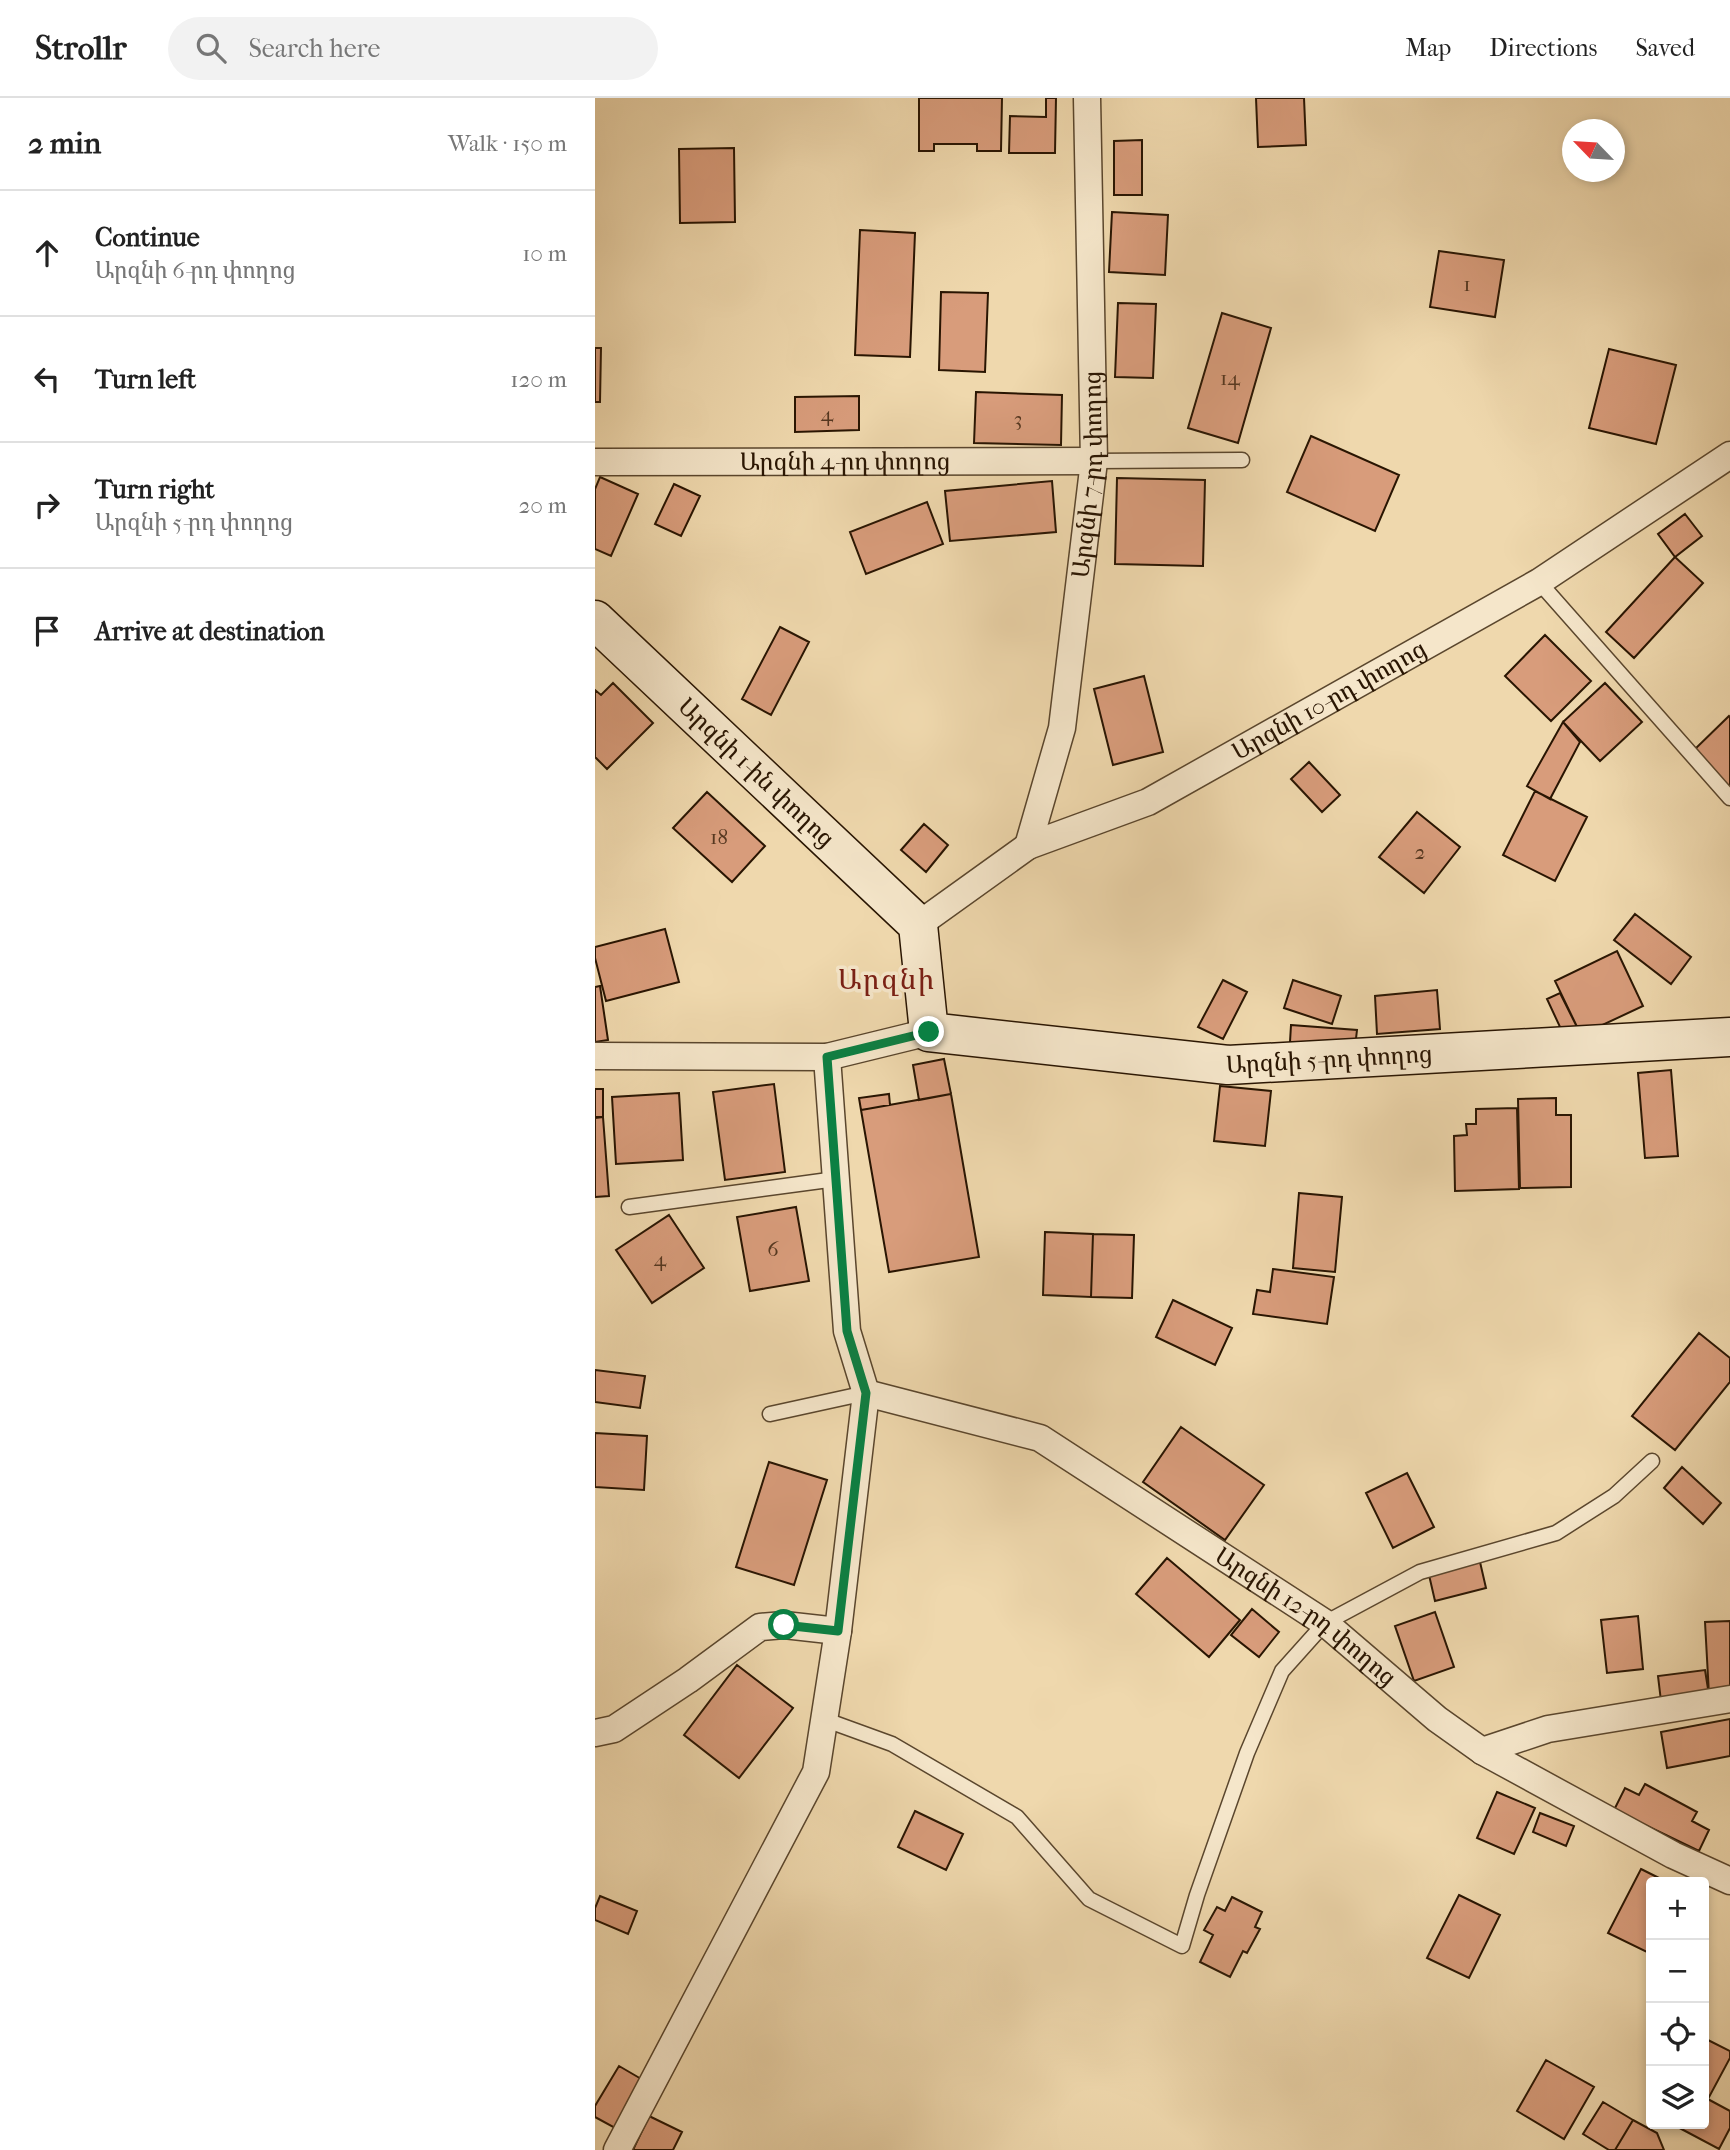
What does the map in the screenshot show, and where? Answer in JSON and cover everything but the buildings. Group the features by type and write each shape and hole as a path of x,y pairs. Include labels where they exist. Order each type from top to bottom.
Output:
{"street":[{"name":"Արզնի 7-րդ փողոց","path":"1028,846 1062,728 1094,461 1087,98"},
{"name":"Արզնի 10-րդ փողոց","path":"918,925 1028,846 1148,802 1539,582 1730,455"},
{"name":"Արզնի 4-րդ փողոց","path":"595,462 1094,461"},
{"name":"Արզնի 1-ին փողոց","path":"595,620 918,925"},
{"path":"918,925 929,1032"},
{"name":"Արզնի 5-րդ փողոց","path":"595,1056 827,1057 929,1032 1228,1065 1730,1037"},
{"path":"617,2150 816,1772 826,1720 866,1393 847,1331 827,1057"},
{"name":"Արզնի 12-րդ փողոց","path":"866,1393 1040,1438 1325,1623 1437,1719 1482,1751 1673,1855 1730,1881"},
{"path":"595,1732 614,1729 688,1680 760,1627 784,1625 838,1631"},
{"path":"1482,1751 1548,1729 1730,1699"}],"lane":[{"path":"1094,461 1242,460"},
{"path":"1539,582 1730,798"},
{"path":"629,1207 836,1179"},
{"path":"770,1414 866,1393"},
{"path":"826,1720 892,1744 1017,1818 1089,1899 1182,1946 1247,1753 1282,1671 1325,1623 1420,1572 1556,1533 1613,1496 1652,1461"}],"district":[{"name":"Արզնի","path":"887,979"}],"route":[{"path":"784,1625 838,1631 866,1393 847,1331 827,1057 929,1032"}]}
